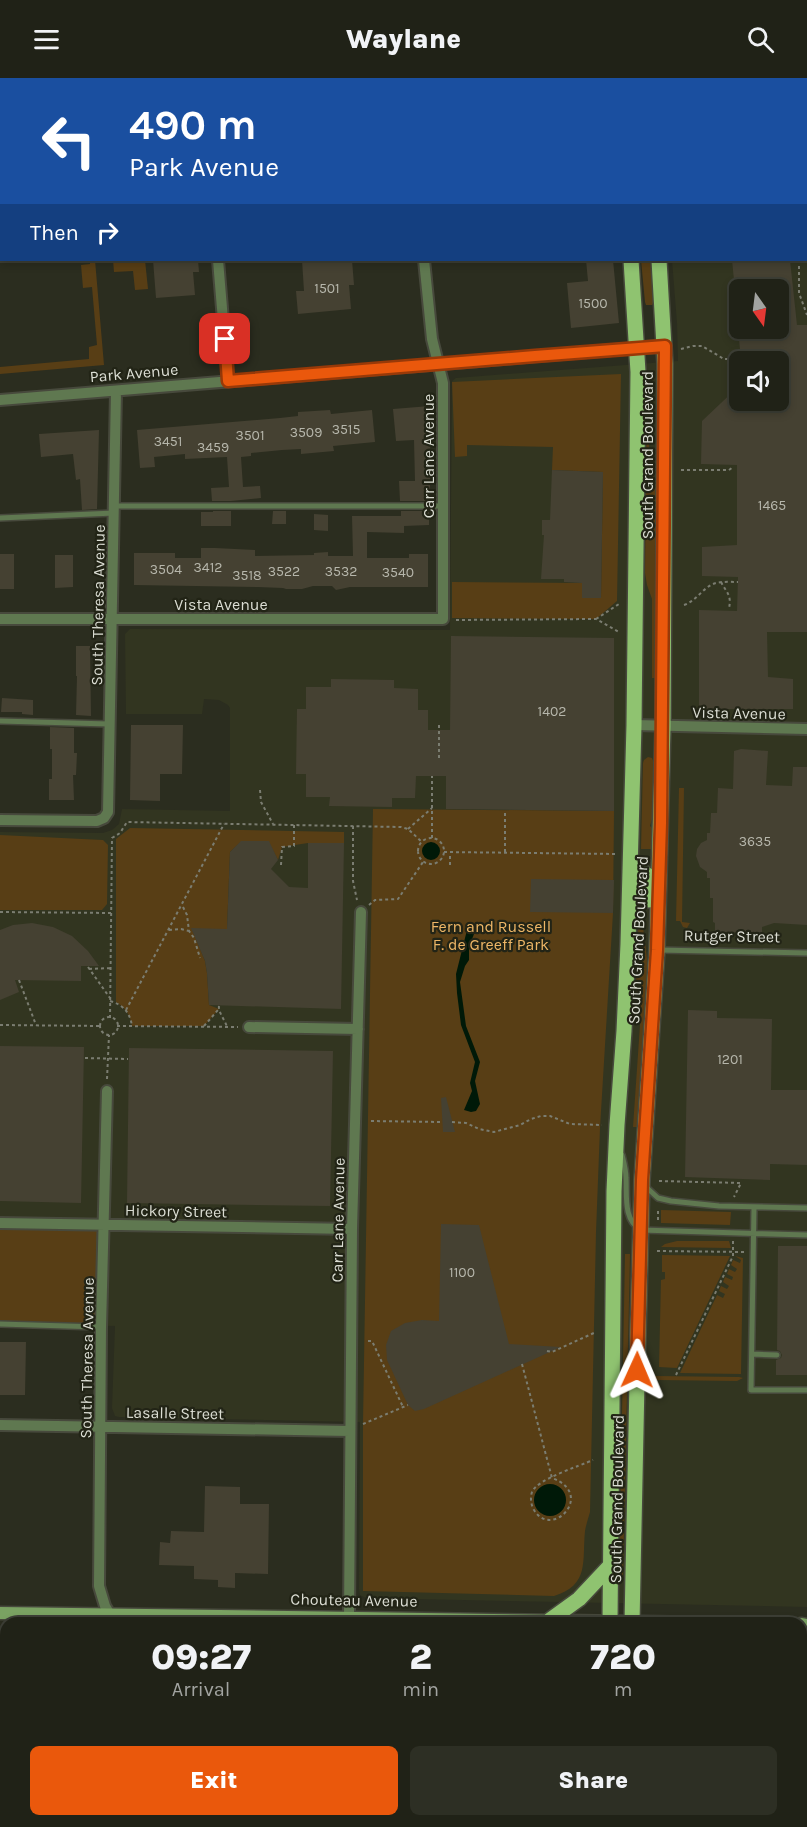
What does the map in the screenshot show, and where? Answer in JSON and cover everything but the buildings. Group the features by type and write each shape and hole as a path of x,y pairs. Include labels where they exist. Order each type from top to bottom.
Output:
{"main road":[{"name":"South Grand Boulevard","path":"610,1617 616,1140 624,1020 634,725 637,348 631,261"},
{"name":"South Grand Boulevard","path":"633,1617 642,1180 657,950 663,726 665,346 659,261"},
{"name":"Park Avenue","path":"637,348 665,346"},
{"path":"630,873 642,872 648,878 650,923 657,950"},
{"path":"554,1617 579,1599 610,1566"},
{"name":"Chouteau Avenue","path":"0,1613 90,1617"}],"street":[{"path":"218,261 228,381"},
{"name":"Carr Lane Avenue","path":"424,261 432,339 443,383 442,506 448,619"},
{"name":"Park Avenue","path":"0,400 637,348"},
{"name":"South Theresa Avenue","path":"0,820 92,821 104,818 110,807 116,391"},
{"name":"Vista Avenue","path":"0,619 448,619"},
{"name":"Vista Avenue","path":"634,725 807,729"},
{"name":"Carr Lane Avenue","path":"349,1617 352,1229 361,912"},
{"path":"249,1027 358,1029"},
{"name":"South Theresa Avenue","path":"107,1090 101,1327 99,1586 112,1617"},
{"name":"Hickory Street","path":"0,1223 352,1229"},
{"name":"Lasalle Street","path":"0,1425 350,1431"}],"lane":[{"path":"0,518 114,510 442,506"},
{"path":"0,721 111,724"},
{"name":"Rutger Street","path":"657,950 807,952"},
{"path":"616,1140 625,1167 627,1209 633,1225 641,1230 807,1235"},
{"path":"642,1180 652,1194 671,1201 713,1206 807,1208"},
{"path":"754,1208 751,1390 807,1390"},
{"path":"0,1324 101,1327"},
{"path":"752,1354 777,1355"}],"path":[{"path":"799,261 799,293 807,315"},
{"path":"681,349 702,346 724,358 729,358"},
{"path":"681,470 729,470 733,466"},
{"path":"684,605 715,582 738,582"},
{"path":"721,582 730,594 729,608"},
{"path":"596,619 619,604"},
{"path":"448,619 596,619 619,632"},
{"path":"439,758 440,724"},
{"path":"439,749 444,749"},
{"path":"432,776 432,838"},
{"path":"260,790 261,802 273,824"},
{"path":"408,829 432,808"},
{"path":"504,853 505,810"},
{"path":"110,1018 112,838 124,829 127,822 401,827 408,829 422,842"},
{"path":"126,1010 225,823"},
{"path":"281,865 282,847 294,846 294,824"},
{"path":"353,826 353,881 361,912 375,900 398,899 423,862"},
{"path":"113,829 118,835"},
{"path":"432,838 440,841 444,852 442,859 437,863 423,862 418,852 422,842 432,838"},
{"path":"444,852 621,854"},
{"path":"450,852 450,865"},
{"path":"182,906 200,958"},
{"path":"0,912 111,913"},
{"path":"169,930 189,931"},
{"path":"110,968 88,968 110,1000 121,1005 129,1013 132,1026"},
{"path":"19,980 37,1026"},
{"path":"204,1026 219,1007 227,1027"},
{"path":"110,1018 116,1022 117,1026 116,1032 109,1035 102,1032 100,1026 102,1021 110,1018"},
{"path":"0,1025 100,1026"},
{"path":"117,1026 249,1027"},
{"path":"107,1090 109,1035"},
{"path":"85,1058 128,1059"},
{"path":"452,1122 466,1123 494,1132 541,1116 550,1116 570,1124 602,1125"},
{"path":"371,1121 442,1122"},
{"path":"659,1181 741,1183 734,1196 734,1203"},
{"path":"658,1209 658,1223"},
{"path":"676,1375 733,1252 733,1241"},
{"path":"657,1251 746,1252"},
{"path":"547,1351 552,1352 596,1332"},
{"path":"368,1341 372,1341 403,1407"},
{"path":"522,1364 552,1478"},
{"path":"363,1424 408,1405"},
{"path":"552,1478 568,1487 571,1497 566,1513 548,1520 537,1514 531,1505 532,1493 536,1486 552,1478 593,1460"}],"shaded area":[{"path":"672,261 807,261 807,1607 366,1598 360,1595 359,1589 360,1422 115,1416 112,1408 115,1326 0,1323 0,832 103,833 119,824 122,809 230,811 230,708 219,700 204,699 202,714 126,714 125,634 130,629 450,630 452,381 456,378 678,361"},
{"path":"427,842 435,842 440,847 438,858 427,860 422,855 422,847"},
{"path":"467,930 474,934 469,947 469,960 460,982 466,1026 480,1062 475,1081 480,1104 476,1111 471,1112 464,1110 472,1091 470,1083 475,1062 461,1025 456,974"},
{"path":"550,1484 562,1488 566,1500 562,1512 550,1516 538,1512 534,1500 538,1488"}],"green space":[{"path":"90,261 95,261 104,365 0,374 0,367 89,359 89,347 97,345 92,287 83,288 81,265 90,264"},
{"path":"113,261 145,261 148,289 135,290 133,271 114,272"},
{"path":"641,261 651,261 655,301 652,305 646,305"},
{"path":"621,374 617,601 596,619 452,618 452,582 582,583 601,598 603,472 552,470 553,447 467,445 467,456 455,457 452,382"},
{"path":"647,378 650,378 649,460 657,490 655,678 652,678 652,599 645,573"},
{"path":"648,757 652,758 654,763 650,826 653,829 652,849 641,849 643,763"},
{"path":"679,788 684,788 682,922 690,923 687,928 683,927 680,921 676,921"},
{"name":"Fern and Russell F. de Greeff Park","path":"373,809 614,811 613,913 596,1232 590,1512 585,1531 582,1571 579,1579 566,1591 554,1596 363,1591 363,1424"},
{"path":"130,828 344,832 344,843 308,843 282,847 278,860 268,841 242,841 230,852 227,929 192,929 205,961 209,1005 219,1009 204,1026 132,1026 127,1012 116,1002 116,839"},
{"path":"0,835 103,840 108,845 107,904 102,910 0,910"},
{"path":"640,890 643,890 643,927 648,966 637,1127 633,1127 640,1025 635,1002"},
{"path":"661,1210 731,1212 730,1225 661,1223"},
{"path":"0,1223 105,1224 101,1327 0,1324"},
{"path":"677,1241 729,1241 731,1248 661,1247"},
{"path":"625,1254 630,1254 623,1577 620,1580 619,1577"},
{"path":"662,1255 730,1256 677,1368 659,1367 661,1280 665,1279 665,1272 662,1272"},
{"path":"735,1256 743,1258 741,1374 680,1373 717,1295 723,1298 725,1294 719,1291 721,1286 727,1289 729,1286 723,1282 725,1277 732,1280 733,1277 727,1274 729,1269 735,1272 737,1269 731,1265 733,1260 740,1263 741,1260"},
{"path":"654,1376 743,1378 737,1381 654,1380"}],"route":[{"path":"225,339 228,381 665,346 661,823 657,950 642,1180 637,1370"}]}
